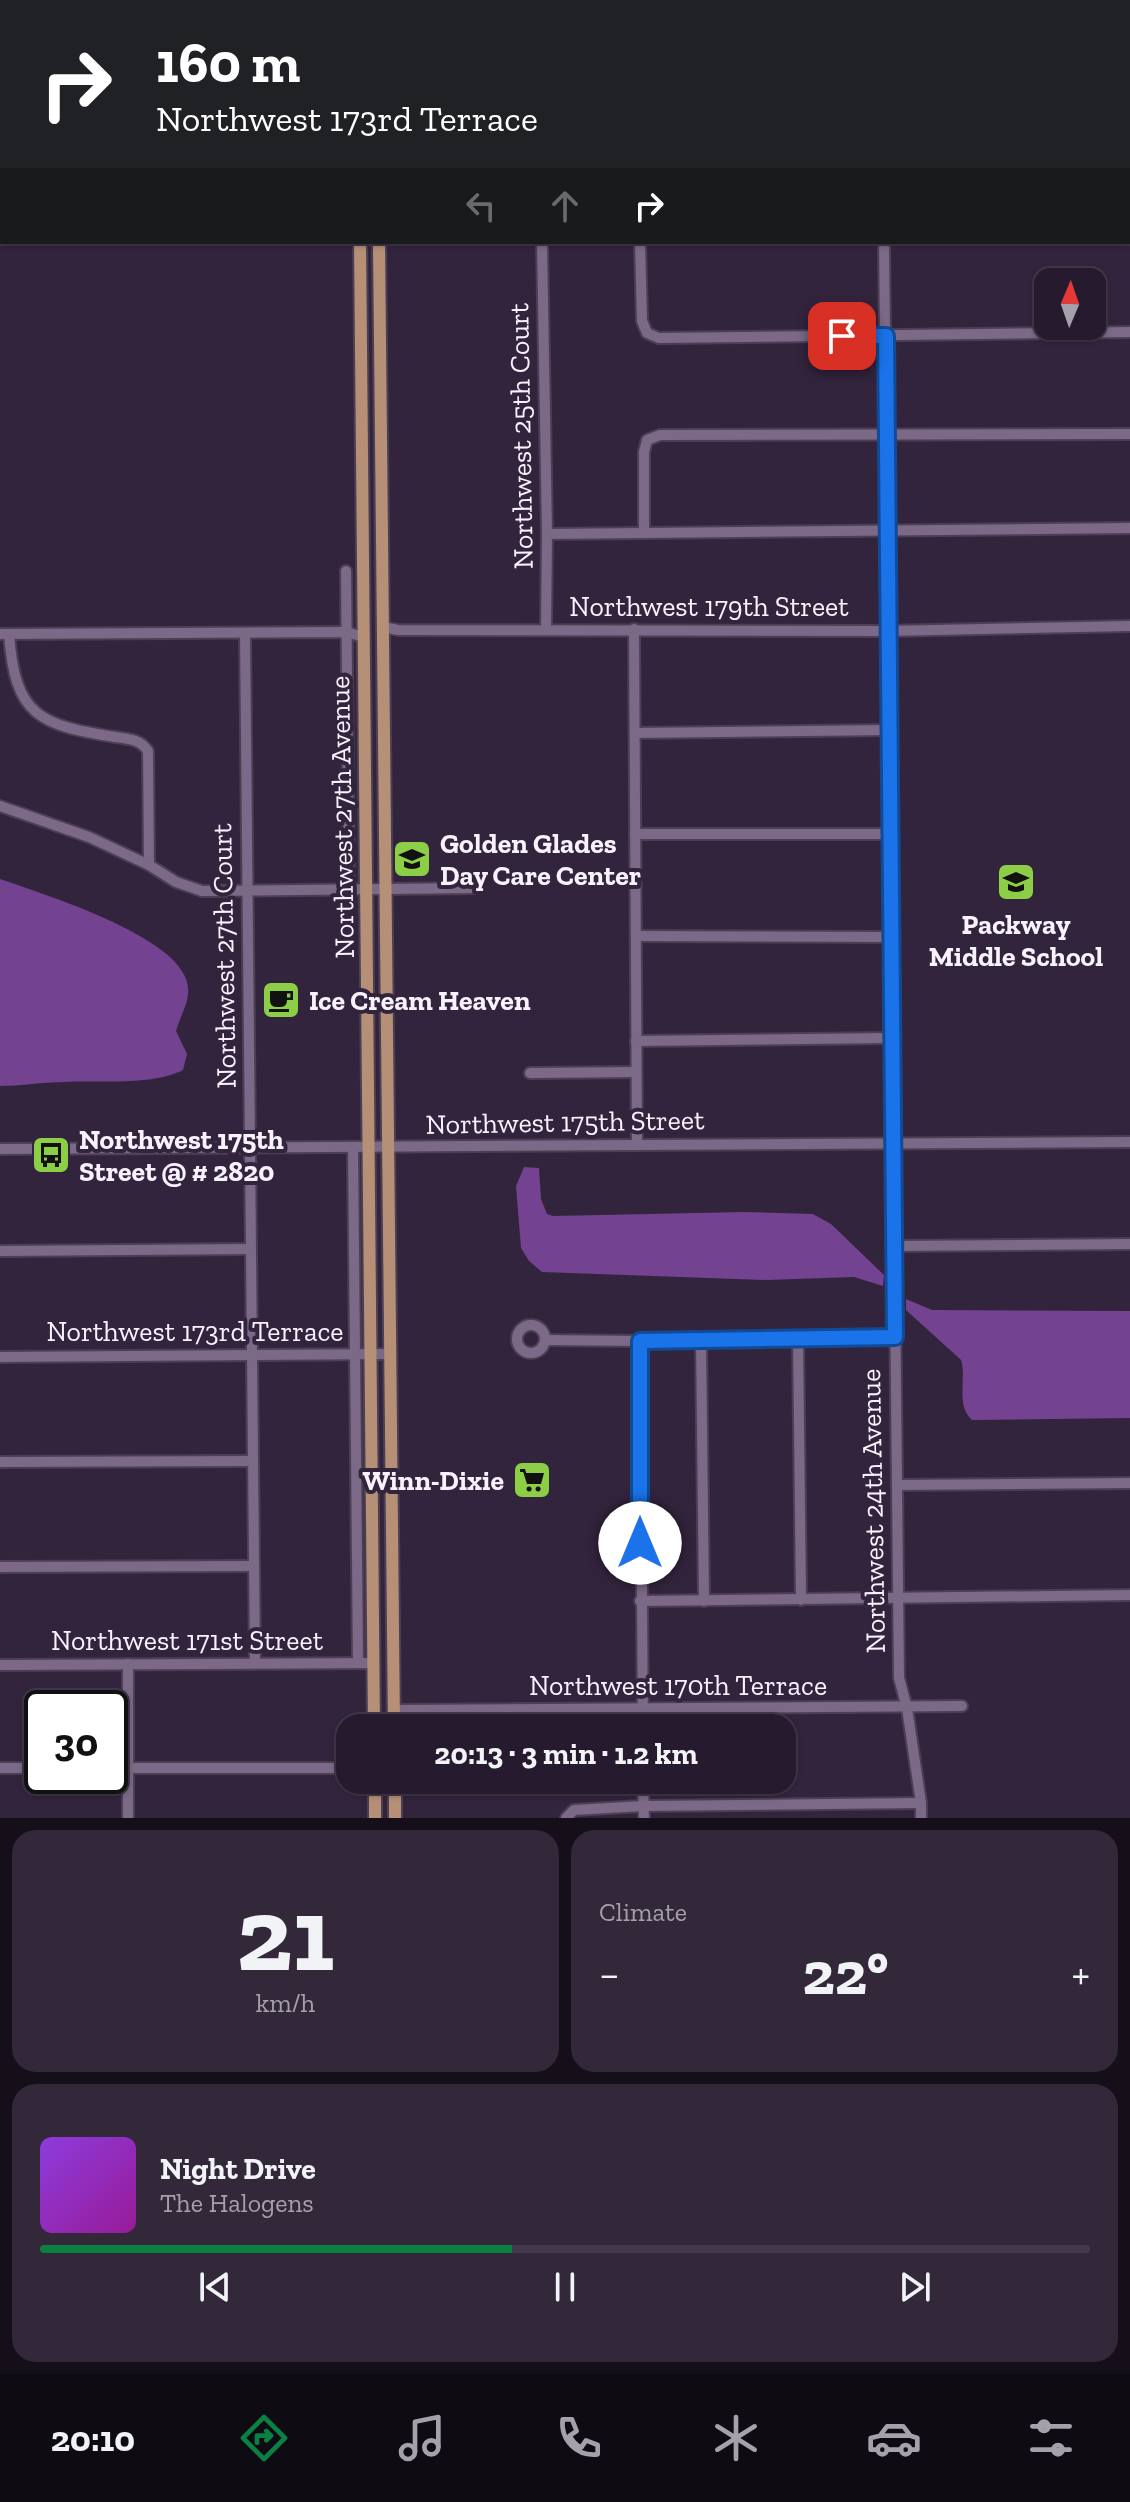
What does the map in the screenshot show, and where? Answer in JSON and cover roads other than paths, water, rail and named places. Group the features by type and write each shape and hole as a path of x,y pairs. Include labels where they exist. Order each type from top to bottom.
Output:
{"main road":[{"name":"Northwest 27th Avenue","path":"360,244 374,1714"},
{"name":"Northwest 27th Avenue","path":"379,244 394,1714"},
{"path":"361,417 381,417"},
{"path":"363,597 373,621 383,627"},
{"path":"364,637 373,641 384,664"},
{"path":"373,1531 392,1531"},
{"path":"374,1669 384,1700 394,1710"},
{"path":"375,1794 375,1818"},
{"path":"395,1794 395,1818"}],"street":[{"name":"Northwest 25th Court","path":"542,244 546,629"},
{"path":"640,244 642,321 647,333 659,338 1130,332"},
{"name":"Northwest 24th Avenue","path":"884,244 897,1598 899,1678 907,1708 921,1818"},
{"path":"644,532 644,452 647,440 660,435 1130,434"},
{"path":"547,534 1130,528"},
{"path":"346,571 349,889"},
{"name":"Northwest 179th Street","path":"383,627 398,630 887,631 1130,626"},
{"path":"634,629 637,1144"},
{"path":"149,865 148,751 134,740 76,731 58,725 28,706 11,668 4,634 346,632 364,637"},
{"name":"Northwest 27th Court","path":"245,633 255,1663"},
{"path":"635,733 888,730"},
{"path":"0,806 89,837 190,888 202,891 475,888"},
{"path":"635,834 889,834"},
{"path":"636,936 891,937"},
{"path":"636,1041 892,1038"},
{"path":"530,1073 636,1072"},
{"name":"Northwest 175th Street","path":"0,1149 1130,1142"},
{"path":"353,1148 358,1663"},
{"path":"895,1246 1130,1244"},
{"path":"0,1251 251,1249"},
{"path":"546,1340 895,1337"},
{"path":"798,1338 801,1600"},
{"path":"701,1340 704,1601"},
{"path":"640,1341 643,1714"},
{"name":"Northwest 173rd Terrace","path":"0,1357 390,1354"},
{"path":"0,1462 253,1461"},
{"path":"897,1485 1130,1483"},
{"path":"0,1567 254,1566"},
{"path":"640,1601 1130,1595"},
{"name":"Northwest 171st Street","path":"0,1665 358,1663 374,1669"},
{"path":"128,1664 128,1690"},
{"name":"Northwest 170th Terrace","path":"394,1710 962,1706"},
{"path":"0,1768 24,1768"},
{"path":"128,1768 336,1768"},
{"path":"128,1794 128,1818"},
{"path":"566,1818 574,1810 644,1812 921,1803"}],"place":[{"name":"Golden Glades Day Care Center","path":"412,859"},
{"name":"Packway Middle School","path":"1016,882"},
{"name":"Ice Cream Heaven","path":"281,1000"},
{"name":"Northwest 175th Street @ # 2820","path":"51,1155"},
{"name":"Winn-Dixie","path":"532,1480"}]}
